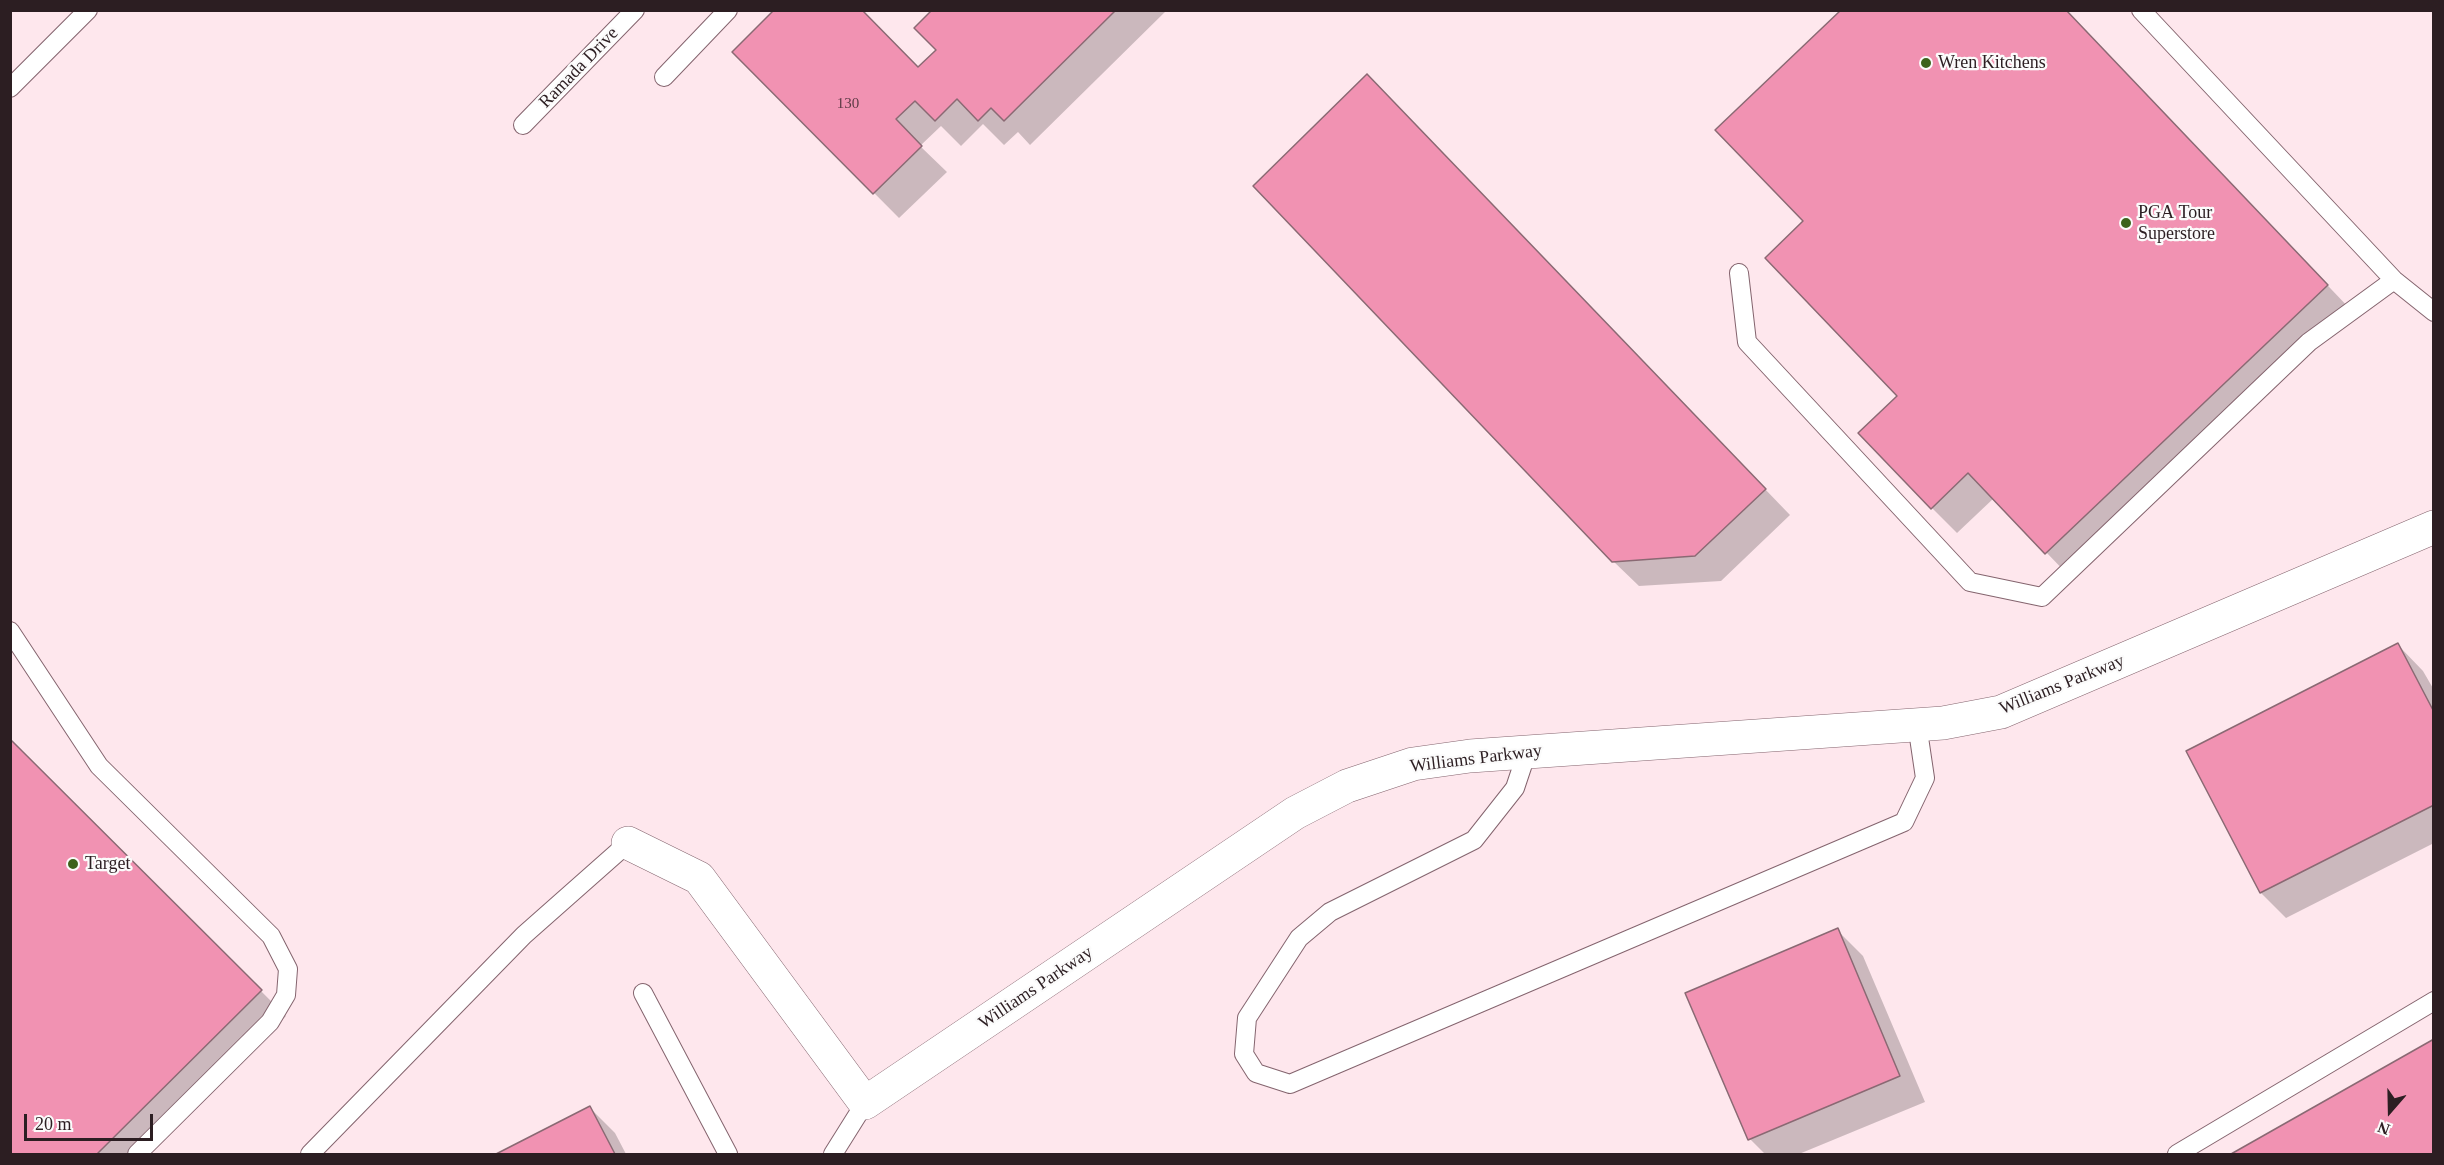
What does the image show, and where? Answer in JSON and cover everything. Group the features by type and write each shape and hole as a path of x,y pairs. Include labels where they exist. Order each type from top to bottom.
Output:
{"street":[{"name":"Williams Parkway","path":"866,1103 1295,813 1347,786 1413,765 1527,752 1917,724 2001,712 2431,534"},
{"path":"628,843 699,878 866,1103"}],"lane":[{"path":"10,88 88,10"},
{"name":"Ramada Drive","path":"523,125 634,10"},
{"path":"664,77 728,10"},
{"path":"2141,10 2394,280 2433,312"},
{"path":"1739,273 1747,342 1970,582 2042,597 2309,342 2394,280"},
{"path":"10,631 99,766 271,936 288,969 286,995 270,1022 137,1155"},
{"path":"1527,752 1515,788 1474,840 1330,912 1299,938 1247,1018 1244,1054 1256,1073 1290,1084 1904,822 1925,778 1917,724"},
{"path":"310,1155 524,935 628,843"},
{"path":"644,993 728,1155"},
{"path":"2177,1155 2433,1002"},
{"path":"833,1155 866,1103"}],"building":[{"path":"774,10 862,10 918,67 936,50 914,28 932,10 1116,10 1004,121 991,108 978,121 957,99 935,121 915,101 896,119 922,146 873,194 732,52"},
{"path":"1841,10 2066,10 2328,285 2045,554 1968,473 1931,509 1858,433 1897,396 1765,258 1803,221 1715,130"},
{"path":"1367,74 1766,489 1695,556 1612,562 1253,186"},
{"path":"2398,643 2434,712 2434,805 2260,893 2186,751"},
{"name":"Target","path":"10,739 262,990 97,1154 10,1154"},
{"path":"1838,928 1900,1076 1748,1140 1685,993"},
{"path":"2434,1039 2434,1154 2231,1154"},
{"path":"590,1106 615,1154 496,1154"}],"place":[{"name":"Wren Kitchens","path":"1926,63"},
{"name":"PGA Tour Superstore","path":"2126,223"},
{"name":"Target","path":"73,864"}]}
